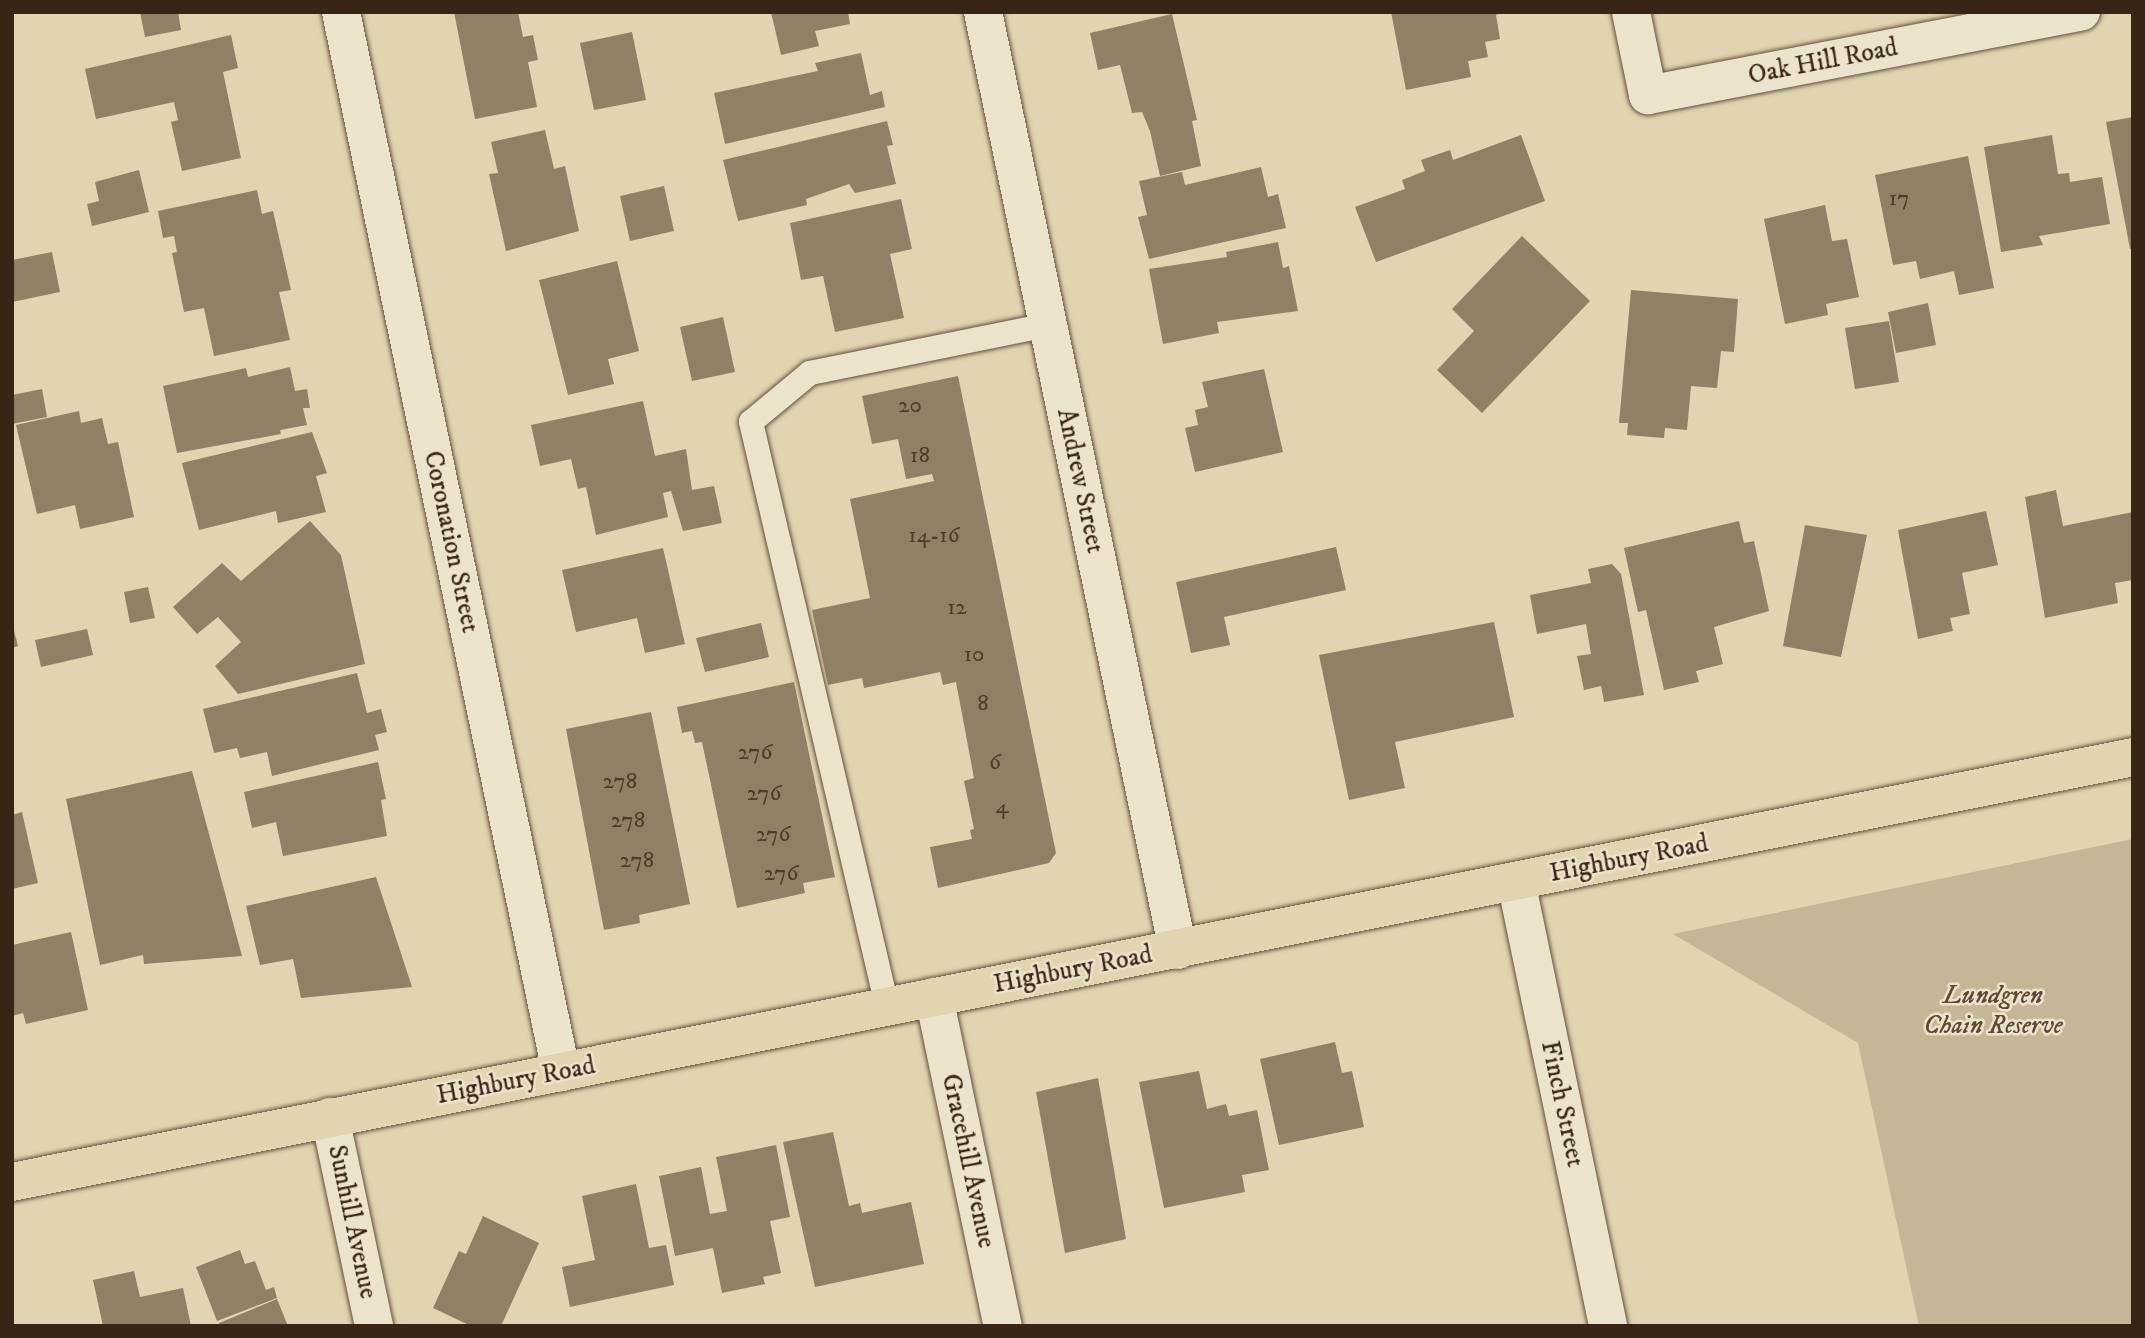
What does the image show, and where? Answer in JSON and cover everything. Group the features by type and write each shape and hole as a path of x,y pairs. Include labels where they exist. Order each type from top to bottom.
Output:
{"main road":[{"name":"Highbury Road","path":"12,1182 2133,757"}],"street":[{"name":"Coronation Street","path":"341,12 561,1072"},
{"name":"Andrew Street","path":"983,12 1178,950"},
{"name":"Oak Hill Road","path":"1631,12 1648,95 2081,12"},
{"name":"Finch Street","path":"1516,881 1608,1326"},
{"name":"Gracehill Avenue","path":"934,997 1003,1326"},
{"name":"Sunhill Avenue","path":"330,1117 374,1326"}],"lane":[{"path":"887,1006 751,422 810,373 1048,325"}],"green space":[{"name":"Lundgren Chain Reserve","path":"2133,839 2133,1326 1919,1326 1858,1043 1673,934"}],"building":[{"path":"140,12 178,12 181,30 145,37"},
{"path":"454,12 518,12 523,37 533,35 538,60 528,62 537,107 475,119"},
{"path":"771,12 848,12 850,24 815,31 819,46 781,55"},
{"path":"1391,12 1502,12 1496,15 1500,39 1485,42 1488,57 1468,61 1471,77 1406,90"},
{"path":"1172,14 1197,120 1192,121 1201,166 1160,176 1150,131 1142,112 1132,113 1120,65 1098,70 1090,33"},
{"path":"632,32 646,100 594,110 580,43"},
{"path":"231,35 238,68 223,72 241,158 182,171 171,122 178,120 174,102 96,119 85,69"},
{"path":"861,53 870,95 882,91 885,107 725,144 714,93 818,71 815,63"},
{"path":"2133,117 2133,249 2130,249 2106,122"},
{"path":"887,121 893,145 887,146 896,184 855,193 849,184 806,199 807,205 738,221 723,160"},
{"path":"545,130 554,169 565,166 579,231 506,251 489,174 498,173 491,142"},
{"path":"1521,135 1545,201 1376,262 1355,207 1405,189 1402,180 1425,171 1421,160 1450,150 1453,160"},
{"path":"2052,135 2058,174 2069,173 2070,182 2102,177 2110,224 2039,236 2043,245 2001,252 1984,147"},
{"path":"1968,156 1994,288 1959,295 1954,271 1920,279 1916,261 1893,265 1875,175"},
{"path":"1261,167 1268,197 1278,194 1286,228 1149,259 1138,217 1147,215 1139,181 1182,172 1185,185"},
{"path":"139,170 149,212 92,226 87,204 99,201 95,182"},
{"path":"664,186 674,231 630,241 620,196"},
{"path":"257,190 262,214 273,211 291,290 279,292 290,340 214,356 204,308 184,312 172,253 177,252 174,236 163,238 158,211"},
{"path":"901,199 912,249 890,254 904,318 835,332 823,276 801,280 790,223"},
{"path":"1825,205 1832,241 1847,239 1859,297 1826,304 1828,315 1785,324 1764,219"},
{"path":"1522,236 1590,301 1482,413 1437,370 1474,331 1452,309"},
{"path":"1278,242 1283,268 1289,266 1298,311 1217,322 1219,333 1163,344 1149,269 1227,257 1226,252"},
{"path":"52,252 60,292 12,302 12,260"},
{"path":"617,261 639,351 608,359 614,384 568,395 539,280"},
{"path":"1631,290 1738,299 1734,352 1721,351 1717,388 1691,386 1687,430 1665,428 1664,438 1627,435 1628,423 1619,423"},
{"path":"1928,303 1936,345 1896,353 1888,312"},
{"path":"723,317 735,372 692,381 680,327"},
{"path":"1889,321 1899,382 1855,389 1845,328"},
{"path":"290,367 295,391 307,389 310,408 303,408 307,425 280,430 281,434 177,453 163,386 246,368 248,377"},
{"path":"1264,369 1283,452 1195,472 1185,428 1198,425 1195,410 1208,407 1202,382"},
{"path":"958,376 1056,853 1049,863 938,888 930,847 972,839 970,830 974,829 964,781 974,778 956,682 943,685 940,672 864,688 862,678 828,685 812,610 870,598 850,499 934,481 932,474 906,479 898,439 872,444 862,396"},
{"path":"42,389 47,417 12,424 12,395"},
{"path":"643,401 655,456 686,449 692,490 714,486 722,523 683,531 671,491 663,493 668,517 596,535 586,487 578,489 571,459 540,466 531,425"},
{"path":"79,411 81,423 102,418 108,444 118,442 134,517 80,529 75,505 37,514 16,425"},
{"path":"312,432 327,473 316,476 326,512 278,523 276,511 199,530 182,463"},
{"path":"2056,490 2063,526 2133,512 2133,580 2115,583 2118,603 2045,618 2025,497"},
{"path":"1986,511 1998,565 1962,573 1970,614 1950,618 1953,631 1918,639 1898,530"},
{"path":"310,521 341,555 365,664 238,694 215,666 241,642 218,617 197,634 173,607 222,563 241,581"},
{"path":"1739,521 1744,543 1754,541 1769,611 1714,627 1723,664 1696,671 1699,682 1664,690 1646,610 1638,612 1624,548"},
{"path":"1805,525 1867,535 1841,657 1783,646"},
{"path":"1336,547 1346,590 1224,617 1230,645 1191,653 1176,582"},
{"path":"663,548 685,644 645,653 637,618 576,632 562,570"},
{"path":"1612,564 1621,574 1644,695 1604,702 1601,686 1584,690 1577,656 1591,654 1586,624 1537,634 1530,595 1591,583 1588,569"},
{"path":"148,587 155,618 130,623 124,592"},
{"path":"1494,622 1514,717 1395,742 1405,788 1349,800 1319,655"},
{"path":"12,623 18,646 12,648"},
{"path":"761,623 769,657 705,672 696,638"},
{"path":"87,629 93,655 41,667 35,640"},
{"path":"357,673 367,713 381,709 387,732 375,735 379,750 272,776 267,752 240,758 237,748 214,753 203,709"},
{"path":"794,682 835,877 803,883 805,893 737,908 702,742 695,743 692,731 682,733 677,707"},
{"path":"651,712 690,904 639,915 640,923 604,930 566,729"},
{"path":"378,762 386,799 381,800 387,836 283,856 276,822 252,828 244,792"},
{"path":"192,771 242,956 144,964 143,955 100,965 66,799"},
{"path":"22,812 38,883 12,889 12,815"},
{"path":"376,877 412,987 301,998 293,959 260,965 246,906"},
{"path":"71,932 88,1010 26,1024 23,1013 12,1016 12,945"},
{"path":"1335,1042 1342,1073 1352,1071 1364,1127 1279,1145 1260,1059"},
{"path":"1199,1071 1207,1109 1226,1104 1229,1116 1257,1110 1269,1170 1242,1175 1245,1192 1164,1208 1139,1082"},
{"path":"1098,1078 1126,1239 1065,1253 1036,1092"},
{"path":"833,1132 849,1206 860,1203 862,1213 911,1202 924,1264 815,1287 783,1142"},
{"path":"776,1145 790,1217 770,1221 781,1273 763,1277 765,1284 722,1293 713,1248 675,1256 659,1176 701,1167 710,1214 727,1211 716,1157"},
{"path":"636,1184 649,1248 666,1245 674,1285 570,1307 562,1267 595,1260 582,1196"},
{"path":"483,1216 539,1243 501,1326 471,1326 433,1308 459,1251 466,1254"},
{"path":"240,1250 245,1264 255,1261 266,1290 274,1287 277,1298 217,1321 196,1267"},
{"path":"134,1271 140,1297 183,1288 191,1326 103,1326 93,1280"},
{"path":"277,1299 288,1326 220,1326 219,1323"}]}
